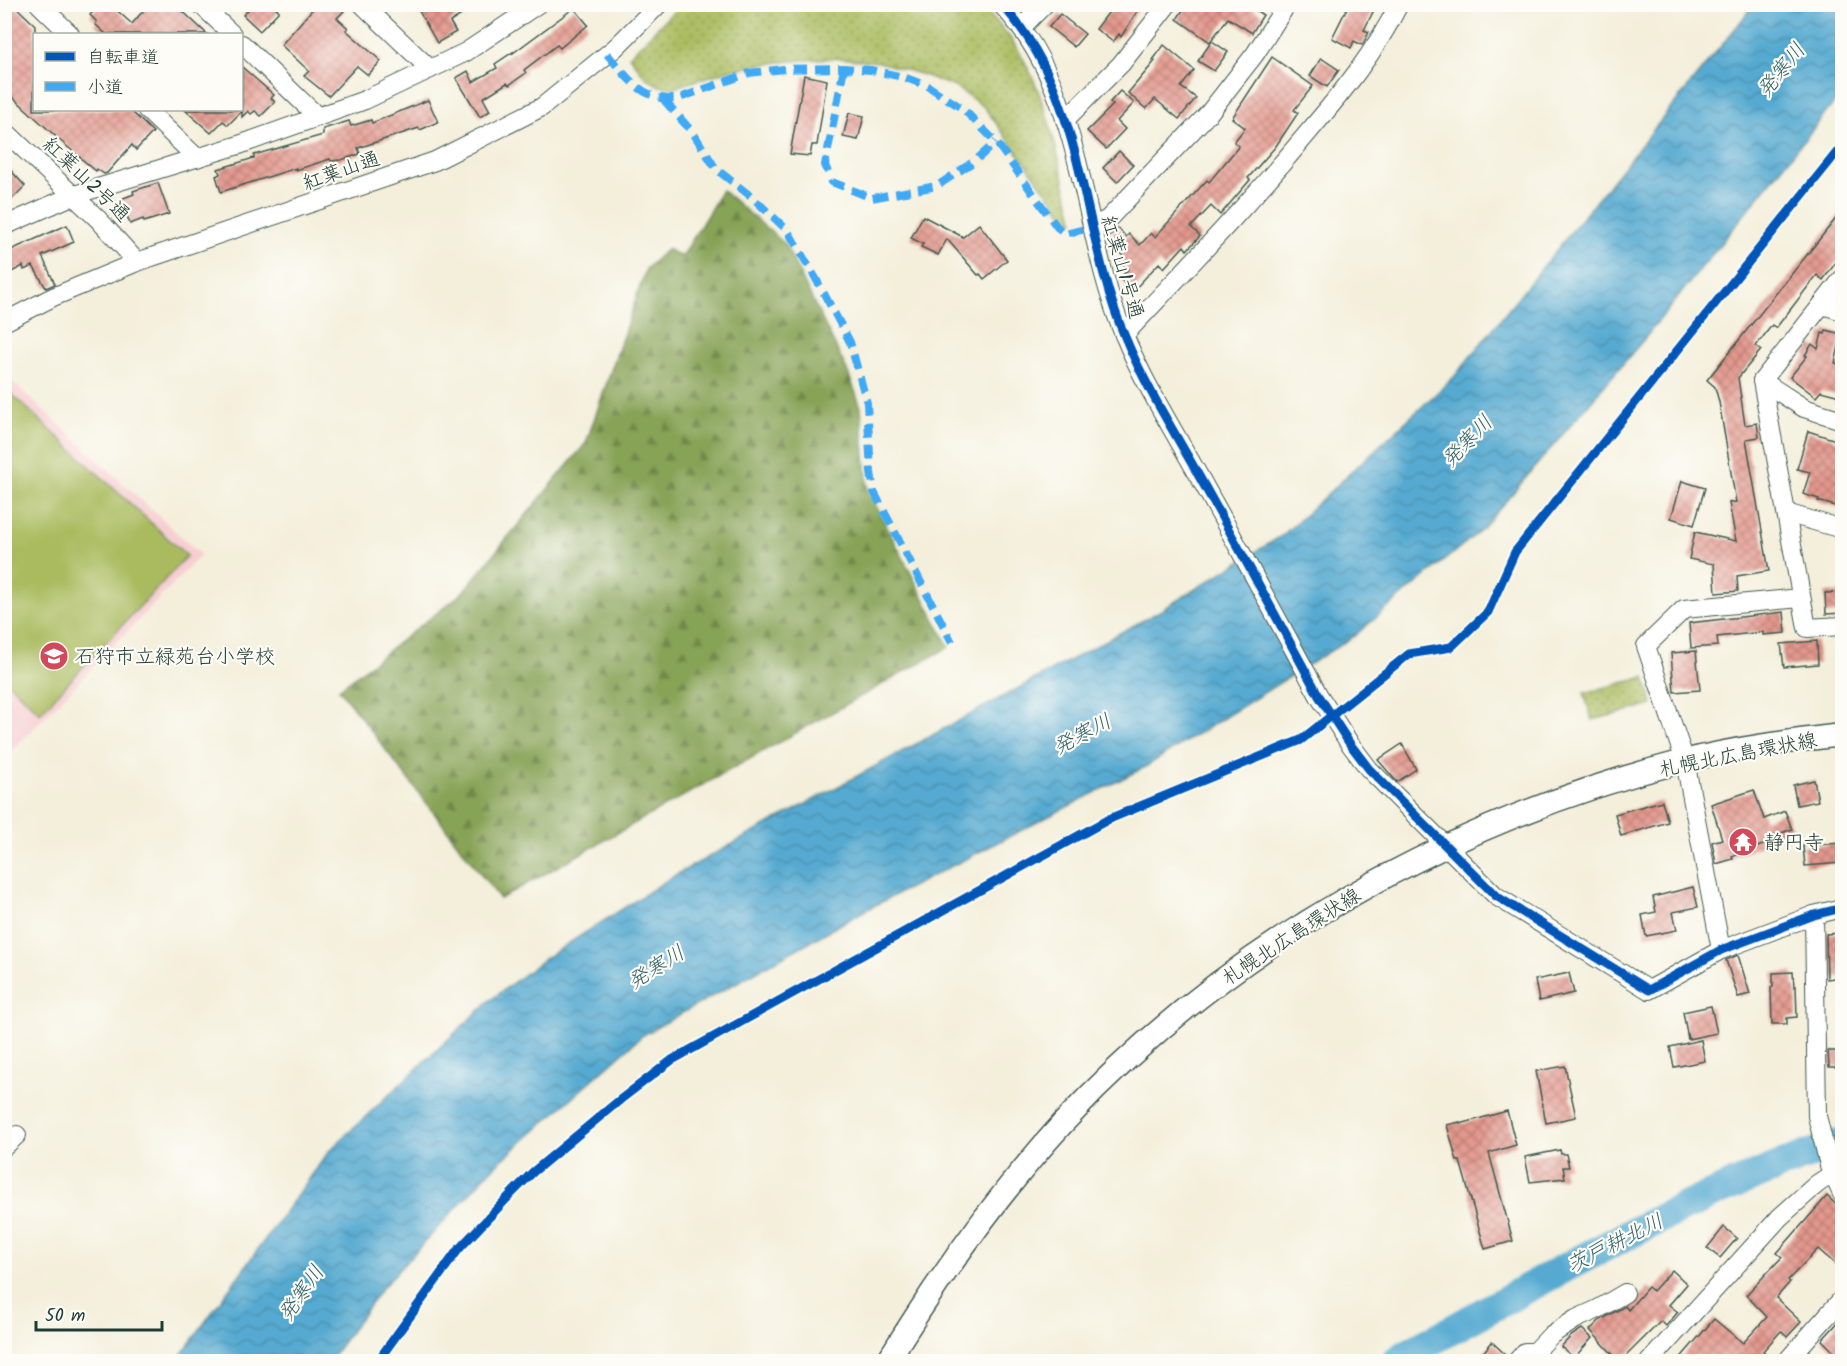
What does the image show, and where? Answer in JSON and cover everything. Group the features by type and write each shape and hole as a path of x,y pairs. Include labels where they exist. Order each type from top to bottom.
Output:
{"main road":[{"name":"札幌北広島環状線","path":"888,1362 951,1261 989,1210 1065,1121 1169,1022 1229,975 1289,933 1353,893 1445,845 1523,813 1685,761 1765,745 1842,735"}],"street":[{"path":"39,4 69,33"},
{"path":"200,4 231,33"},
{"path":"362,4 430,69"},
{"path":"4,226 74,195 197,158 365,100 466,52 537,4"},
{"name":"紅葉山通","path":"4,322 53,297 137,262 435,162 542,107 615,48 659,4"},
{"name":"紅葉山1号通","path":"1000,4 1022,28 1047,70 1065,120 1107,289 1124,335 1152,391 1319,696 1369,769 1496,896 1650,990 1721,950"},
{"path":"1022,28 1045,4"},
{"path":"1065,120 1121,64 1168,4"},
{"path":"1092,227 1108,219 1209,112 1254,54 1287,4"},
{"path":"1124,335 1252,198 1352,80 1399,4"},
{"path":"243,45 318,117"},
{"path":"148,111 197,158"},
{"name":"紅葉山2号通","path":"4,130 74,195 137,262"},
{"path":"1842,279 1762,381 1807,628 1842,626"},
{"path":"1822,305 1842,311"},
{"path":"1762,381 1804,408 1842,420"},
{"path":"1786,513 1842,529"},
{"path":"1801,598 1684,609 1646,646 1685,761 1721,950 1814,915 1842,908"},
{"path":"1649,1362 1780,1217 1817,1184 1837,1182 1819,1125 1814,915"},
{"path":"1516,1362 1525,1352 1540,1357 1551,1335 1576,1318 1598,1309 1625,1293"},
{"path":"1786,1362 1842,1299"}],"shaded area":[{"name":"石狩市立緑苑台小学校","path":"4,374 201,555 5,758 4,758"}],"green space":[{"path":"681,4 978,5 999,24 1015,45 1028,68 1048,118 1074,222 1068,221 984,107 955,87 923,75 879,62 836,58 779,62 730,70 673,88 659,86 645,77 629,56"},
{"path":"722,190 785,244 847,370 861,407 868,490 949,647 500,899 339,689 461,594 586,443 646,269 667,249 682,257"},
{"name":"石狩市立緑苑台小学校","path":"4,387 187,556 40,713 5,680"},
{"path":"1645,677 1653,705 1592,720 1584,693"}],"water":[{"name":"発寒川","path":"1754,5 1842,5 1842,93 1645,338 1483,528 1353,637 1145,767 866,910 643,1035 494,1167 382,1288 329,1361 176,1362 330,1150 488,1002 544,959 672,877 1160,611 1283,535 1454,377"}],"building":[{"path":"13,4 35,25 35,33 33,33 33,111 131,111 153,132 136,150 132,145 107,173 104,174 97,169 96,171 4,89 4,13"},
{"path":"100,4 110,4 132,24 149,4 175,4 206,33 105,33 95,24 97,22 90,15"},
{"path":"254,4 273,4 279,11 260,31 243,15"},
{"path":"317,4 337,4 344,11 337,18 348,28 346,30 381,61 368,75 357,66 329,96 304,76 309,71 281,45"},
{"path":"415,4 479,4 450,22 456,32 437,43"},
{"path":"1115,4 1142,4 1121,37 1119,34 1113,42 1096,29"},
{"path":"1187,4 1246,4 1263,15 1252,33 1228,18 1210,42 1177,19"},
{"path":"1349,4 1377,4 1364,30 1369,32 1364,42 1362,45 1354,41 1351,48 1332,38"},
{"path":"574,8 588,25 560,48 557,45 524,70 526,73 509,85 507,83 483,98 490,111 480,117 456,78 468,71 473,82 497,68 495,64"},
{"path":"1060,14 1085,34 1074,47 1049,27"},
{"path":"1212,41 1228,52 1214,71 1198,61"},
{"path":"1164,45 1194,70 1181,87 1196,98 1179,119 1155,99 1146,109 1128,93 1155,61 1153,60"},
{"path":"1272,57 1313,86 1294,110 1298,113 1276,146 1248,178 1250,180 1220,215 1211,206 1191,227 1200,236 1187,250 1184,246 1164,268 1159,263 1133,291 1120,279 1128,269 1119,261 1124,256 1107,239 1118,228 1126,237 1129,234 1140,245 1151,233 1155,237 1207,180 1209,182 1239,146 1234,142 1245,128 1232,118"},
{"path":"1321,58 1339,70 1327,87 1310,76"},
{"path":"243,68 274,95 271,98 275,102 261,116 255,111 251,114 248,111 242,117"},
{"path":"804,75 827,80 817,145 812,145 810,156 790,154"},
{"path":"1120,91 1134,103 1117,121 1125,129 1106,149 1087,131 1113,105 1110,102"},
{"path":"428,100 438,122 420,130 419,128 358,148 360,154 341,160 331,161 330,159 296,170 296,168 221,192 216,176 220,174 218,169 254,158 254,155 323,135 323,129 349,121 351,126 371,120 372,123"},
{"path":"186,111 242,111 228,125 223,121 211,133"},
{"path":"849,113 864,116 858,140 843,137"},
{"path":"1119,151 1133,165 1117,182 1103,168"},
{"path":"4,163 25,186 4,207"},
{"path":"158,183 169,214 130,224 121,199 134,194 133,191"},
{"path":"1842,211 1842,265 1837,261 1823,280 1817,275 1776,328 1772,325 1756,346 1761,350 1738,378 1745,425 1757,423 1759,437 1746,439 1769,571 1737,576 1738,591 1716,593 1714,564 1689,559 1695,532 1736,541 1729,503 1736,502 1719,402 1715,387 1707,380"},
{"path":"923,216 963,237 979,224 1007,260 984,279 947,239 938,255 921,247 923,244 911,238"},
{"path":"67,225 74,242 42,256 55,284 46,288 33,266 24,270 23,266 4,276 4,253"},
{"path":"1826,330 1842,334 1835,363 1842,365 1842,387 1840,396 1821,391 1816,397 1790,377 1807,356 1805,355 1812,344 1818,349 1822,333 1825,334"},
{"path":"1808,431 1842,442 1842,508 1803,494 1810,472 1797,469"},
{"path":"1682,481 1705,488 1694,525 1671,518"},
{"path":"1842,592 1842,613 1826,614 1825,593"},
{"path":"1784,612 1786,633 1763,635 1763,632 1717,637 1718,646 1691,648 1689,623"},
{"path":"1817,641 1818,664 1784,667 1781,644"},
{"path":"1696,651 1700,690 1674,692 1671,653"},
{"path":"1402,744 1416,769 1397,782 1378,760"},
{"path":"1814,780 1818,801 1797,805 1793,785"},
{"path":"1754,790 1764,819 1785,811 1792,829 1768,838 1769,843 1716,864 1712,842 1722,839 1711,804"},
{"path":"1662,801 1668,822 1621,836 1615,814"},
{"path":"1842,843 1842,863 1805,866 1803,846"},
{"path":"1693,887 1698,907 1673,912 1677,930 1646,936 1642,915 1656,912 1653,897"},
{"path":"1842,933 1842,977 1827,979 1826,934"},
{"path":"1738,955 1750,994 1738,997 1726,960"},
{"path":"1793,972 1797,1017 1787,1018 1787,1024 1772,1024 1773,973"},
{"path":"1569,973 1574,993 1539,1001 1535,980"},
{"path":"1711,1006 1717,1033 1688,1039 1683,1012"},
{"path":"1701,1040 1705,1061 1674,1067 1670,1047"},
{"path":"1828,1051 1842,1051 1842,1067 1829,1067"},
{"path":"1565,1066 1576,1117 1546,1123 1536,1071"},
{"path":"1507,1111 1516,1145 1489,1153 1513,1241 1485,1249 1460,1161 1457,1161 1447,1125 1460,1122 1460,1124"},
{"path":"1560,1150 1561,1154 1566,1154 1569,1167 1563,1167 1565,1178 1530,1182 1525,1157"},
{"path":"1827,1196 1842,1210 1842,1270 1818,1249 1788,1280 1790,1282 1776,1298 1801,1322 1787,1337 1781,1331 1763,1351 1775,1362 1677,1362 1714,1319 1743,1343 1767,1317 1746,1295 1782,1257 1777,1253"},
{"path":"1724,1227 1737,1238 1720,1258 1707,1248"},
{"path":"1672,1270 1687,1284 1669,1305 1678,1312 1666,1326 1661,1321 1620,1362 1590,1330 1599,1321 1625,1306 1628,1310 1648,1287 1653,1291"},
{"path":"1842,1318 1842,1360 1822,1340"},
{"path":"1582,1329 1592,1338 1574,1358 1561,1347 1571,1336"},
{"path":"1492,1342 1507,1356 1505,1362 1475,1362"}],"waterway":[{"name":"茨戸耕北川","path":"1396,1362 1563,1268 1618,1240 1728,1187 1842,1143"}],"marked path":[{"path":"607,54 637,86 645,92 665,99 677,99 749,73 784,69 844,68 871,70 903,77 928,86 963,109 996,142 1057,227 1066,234 1092,227"},
{"path":"844,68 825,165 832,182 872,198 937,186 976,160 996,142"},
{"path":"664,100 694,134 716,169 752,197 788,231 850,342 867,403 874,492 952,642"}],"cycle path":[{"path":"1001,4 1029,39 1050,78 1078,163 1110,295 1133,356 1319,696 1369,769 1496,896 1649,990 1721,950 1814,915 1842,908"},
{"path":"377,1362 458,1250 513,1192 533,1172 672,1060 1109,819 1301,740 1409,654 1451,647 1488,612 1515,552 1842,146"}],"place":[{"name":"石狩市立緑苑台小学校","path":"54,656"},
{"name":"静円寺","path":"1743,842"}]}
